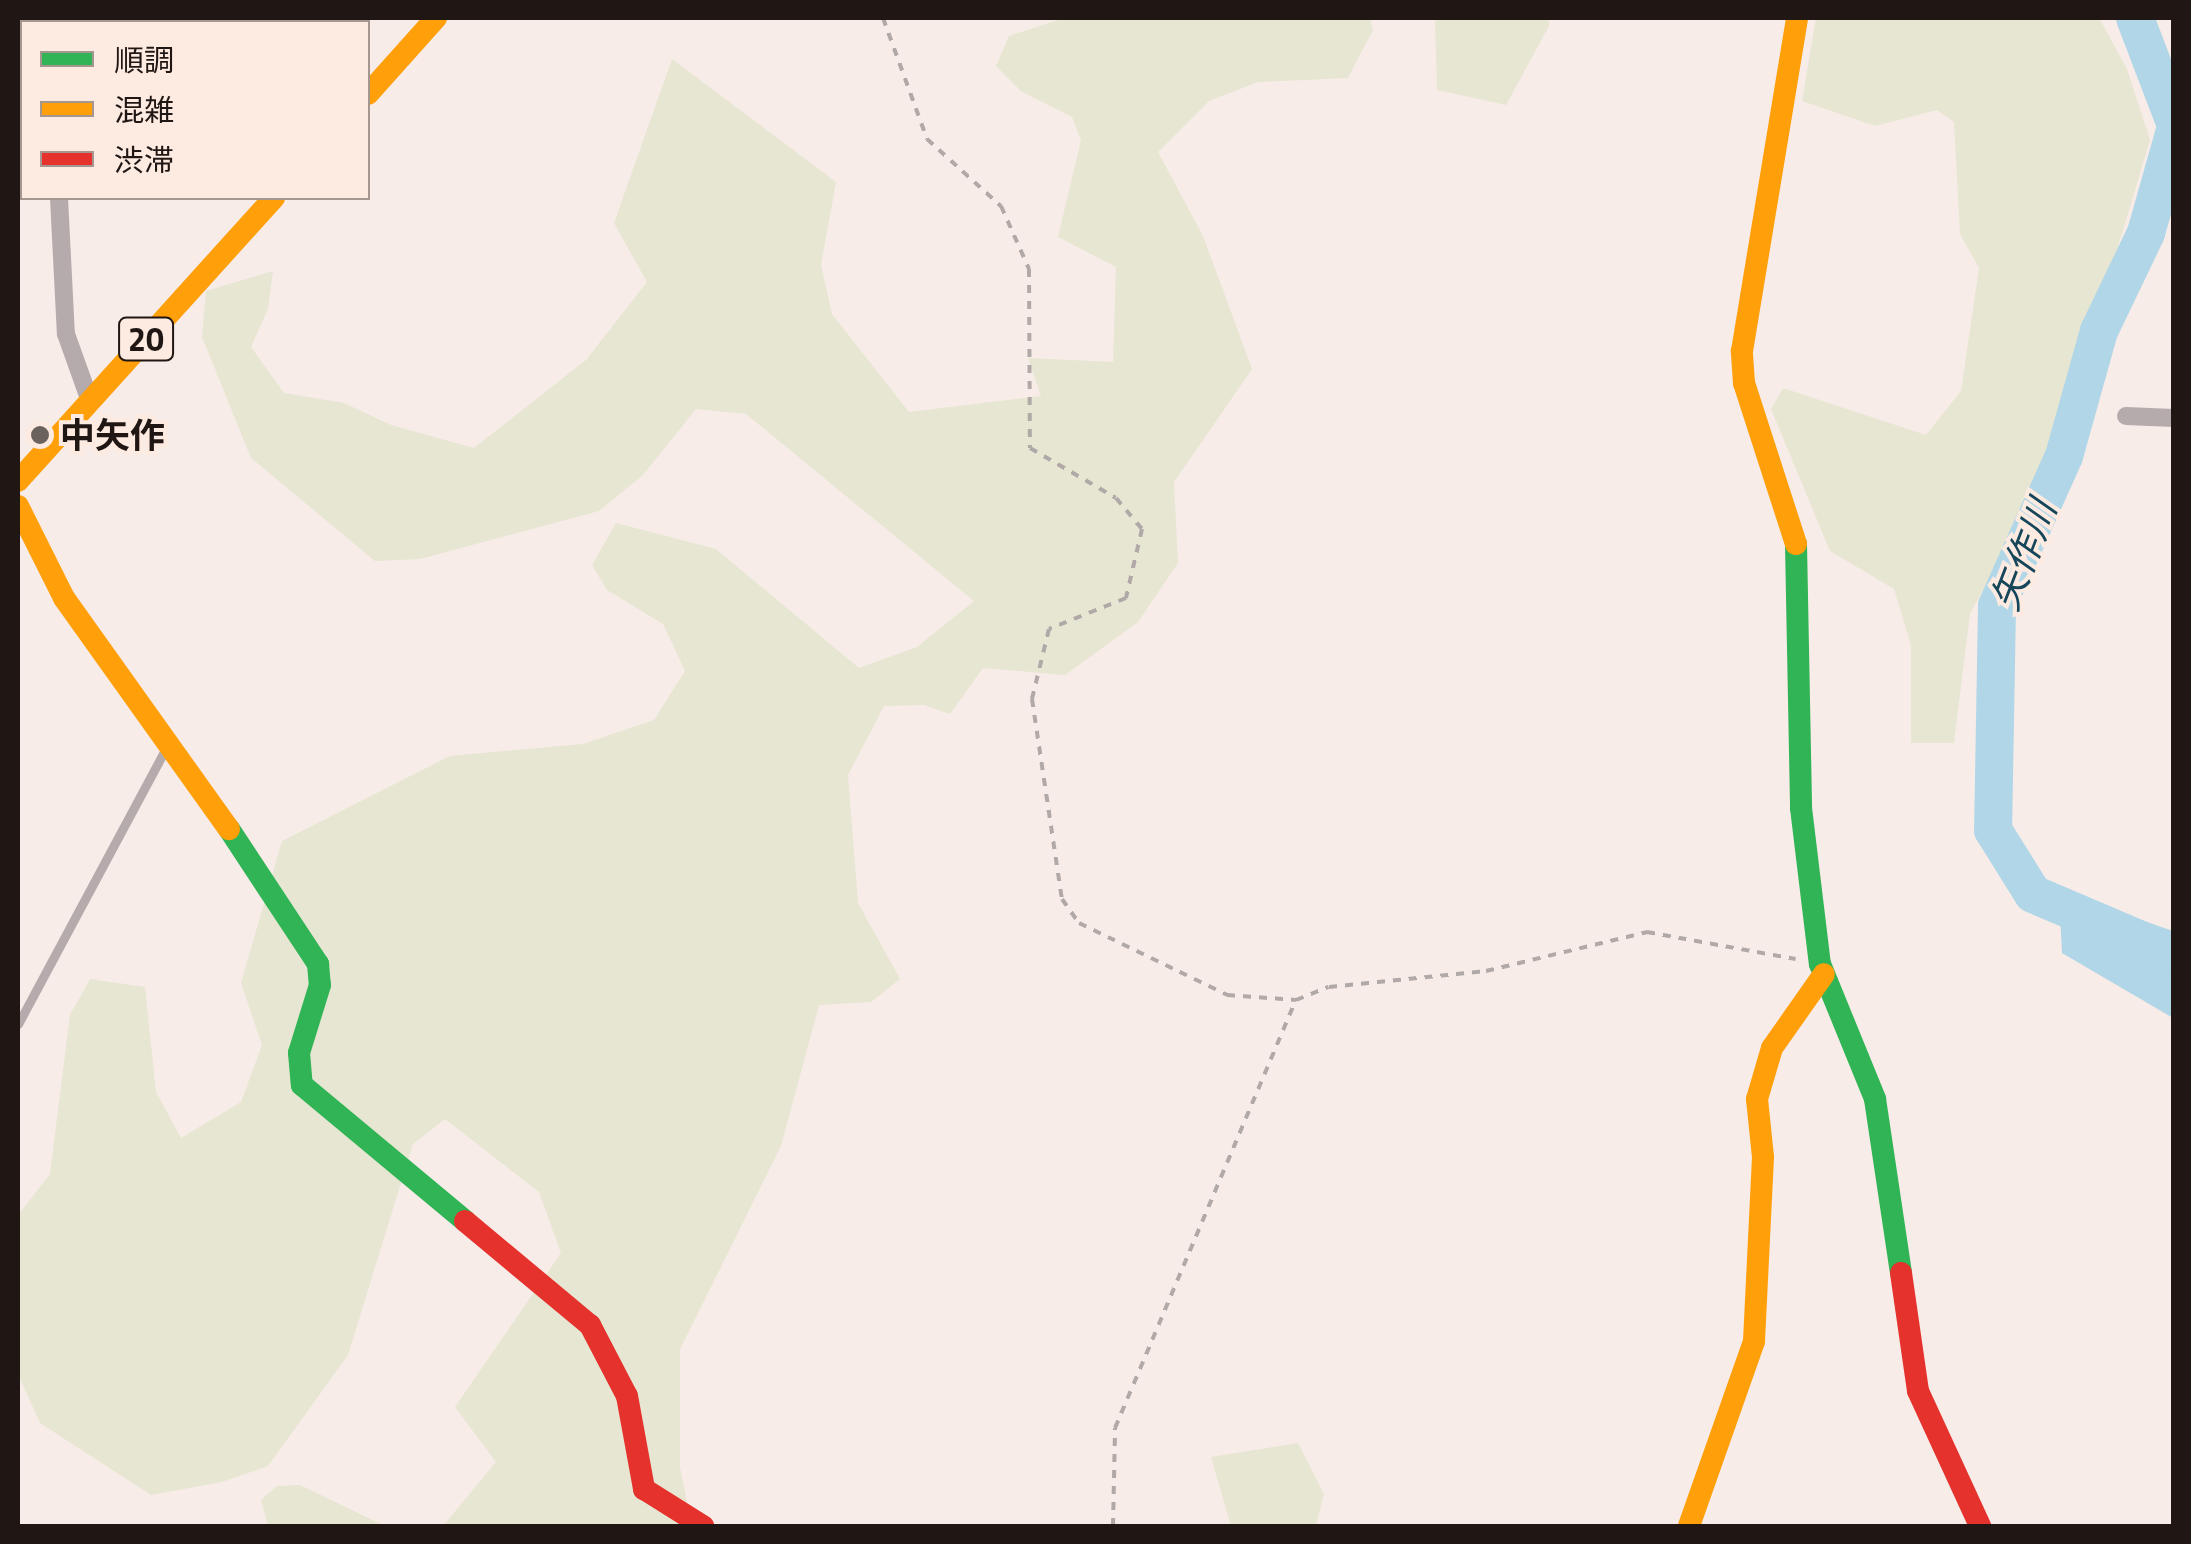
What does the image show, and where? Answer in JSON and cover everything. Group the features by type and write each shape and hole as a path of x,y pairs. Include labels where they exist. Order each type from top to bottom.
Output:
{"street":[{"path":"370,92 436,18"},
{"path":"1797,18 1742,351 1751,411 1800,555 1801,808 1822,969 1875,1099 1918,1391 1980,1526"},
{"path":"59,200 66,334 90,401"},
{"name":"20","path":"18,481 272,200"},
{"path":"2126,416 2174,418"},
{"path":"18,506 64,598 170,740 318,964 320,985 299,1053 302,1085 590,1325 628,1396 644,1489 703,1526"},
{"path":"1689,1526 1754,1340 1762,1158 1757,1099 1772,1048 1822,969"}],"lane":[{"path":"18,1024 170,740"}],"path":[{"path":"883,18 928,139 1001,206 1029,269 1030,448 1116,498 1142,529 1126,598 1050,629 1032,700 1062,898 1079,923 1163,969 1227,995 1296,1000 1330,987 1486,971 1647,932 1822,969"},
{"path":"1113,1526 1115,1428 1296,1000"}],"green space":[{"path":"1064,18 1370,18 1373,30 1348,78 1258,82 1209,101 1158,152 1203,236 1252,369 1174,482 1178,563 1138,622 1065,675 983,668 950,714 924,705 884,706 848,775 858,903 900,979 871,1002 819,1005 781,1146 680,1349 680,1468 692,1526 443,1526 496,1462 455,1407 561,1253 539,1192 445,1119 413,1144 348,1355 268,1466 222,1482 151,1495 40,1423 18,1374 18,1215 50,1174 70,1015 90,979 145,987 156,1092 181,1138 241,1102 262,1045 241,983 282,841 450,756 583,744 654,720 685,671 663,624 607,590 592,565 616,523 716,549 859,668 917,647 974,601 746,414 696,409 643,475 599,511 420,559 375,561 251,458 202,337 206,291 273,271 268,309 251,347 284,393 344,403 391,425 474,448 586,360 647,282 614,223 672,59 836,182 821,265 832,314 909,412 1041,396 1028,358 1113,362 1116,267 1058,237 1081,140 1072,117 1022,92 996,66 1009,36"},
{"path":"1435,18 1549,18 1549,26 1506,105 1437,90"},
{"path":"1816,18 2099,18 2127,69 2150,140 2055,457 1970,614 1954,743 1911,743 1911,645 1894,589 1830,551 1771,409 1783,388 1926,435 1961,391 1979,268 1960,234 1954,122 1937,110 1875,126 1802,101"},
{"path":"1298,1443 1324,1494 1316,1526 1231,1526 1211,1457"},
{"path":"300,1485 385,1526 268,1526 261,1500 277,1486"}],"water":[{"path":"2059,892 2173,931 2173,1018 2062,953"}],"waterway":[{"name":"矢作川","path":"2135,18 2174,120"},
{"name":"矢作川","path":"2174,134 2146,233 2099,331 2064,456 1997,606 1993,830 2033,894 2174,954"}],"traffic: fast":[{"path":"1796,544 1801,808 1820,964 1875,1099 1901,1273"},
{"path":"229,829 318,964 320,985 299,1053 302,1085 465,1221"}],"traffic: slow":[{"path":"370,92 436,18"},
{"path":"1796,544 1744,383 1742,351 1797,18"},
{"path":"18,481 272,200"},
{"path":"18,506 64,598 229,829"},
{"path":"1689,1526 1754,1341 1763,1157 1757,1099 1772,1048 1824,974"}],"traffic: jam":[{"path":"465,1221 590,1325 627,1396 644,1489 703,1526"},
{"path":"1901,1273 1918,1391 1980,1526"}],"place":[{"name":"中矢作","path":"40,435"}]}
